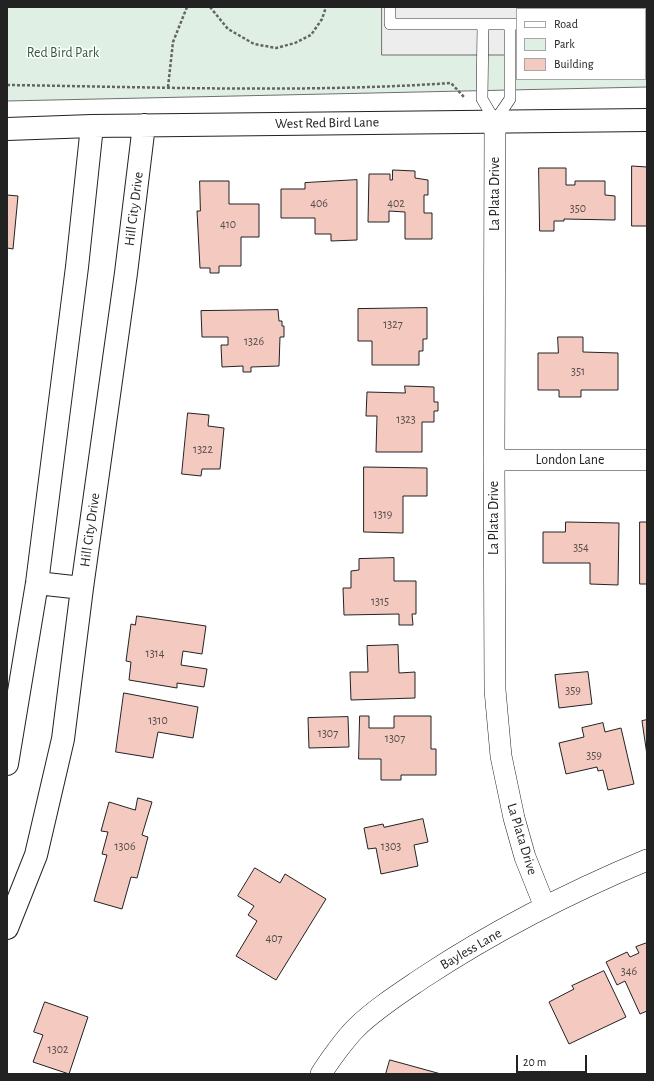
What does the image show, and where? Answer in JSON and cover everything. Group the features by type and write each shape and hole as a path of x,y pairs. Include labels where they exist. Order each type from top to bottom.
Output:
{"street":[{"name":"West Red Bird Lane","path":"7,128 144,125 647,120"},
{"name":"La Plata Drive","path":"495,121 495,690 501,756 516,824 525,857 545,907"},
{"name":"Hill City Drive","path":"7,928 36,855 63,739 82,588 126,274 144,125"},
{"path":"7,764 36,583 77,267 92,126"},
{"name":"London Lane","path":"494,460 647,460"},
{"path":"36,583 82,588"},
{"name":"Bayless Lane","path":"321,1074 356,1028 393,998 453,958 545,907 647,860"}],"lane":[{"path":"390,7 390,24 483,24 514,24 510,99 495,121 482,99 483,24"}],"path":[{"path":"168,87 173,42 187,7"},
{"path":"210,7 228,29 254,44 276,48 295,43 311,35 322,19 326,7"},
{"path":"7,85 371,88 451,84 465,98"}],"green space":[{"name":"Red Bird Park","path":"7,7 647,7 647,87 7,101"}],"shaded area":[{"path":"382,7 612,7 516,8 516,55 382,55"}],"building":[{"path":"632,166 647,167 647,226 632,226"},
{"path":"539,168 566,168 566,185 575,185 575,181 605,181 605,195 615,196 615,220 564,219 564,221 554,221 554,231 540,231"},
{"path":"393,170 415,171 415,178 428,180 428,195 424,195 424,213 432,213 432,239 405,239 405,212 389,211 389,222 368,222 369,174 390,174 390,180 392,180"},
{"path":"357,180 357,240 331,241 331,234 315,234 315,218 281,218 281,189 305,189 305,183"},
{"path":"200,181 229,181 229,204 259,204 259,237 241,237 241,266 219,266 219,273 210,273 210,268 200,268 197,211 200,211"},
{"path":"7,195 18,196 13,249 7,248"},
{"path":"427,308 427,339 423,339 423,351 419,351 419,365 372,365 372,341 358,341 358,309"},
{"path":"278,310 279,321 282,321 282,326 284,326 284,337 280,337 279,366 251,367 251,372 243,372 243,366 222,367 221,345 228,345 228,337 202,337 201,311"},
{"path":"558,337 583,337 583,352 618,353 618,390 581,390 581,397 559,397 559,390 538,390 538,353 558,353"},
{"path":"405,386 434,387 434,402 438,402 438,411 434,411 434,422 422,422 422,452 376,452 377,416 366,416 367,392 405,393"},
{"path":"188,413 209,415 208,426 224,428 220,469 202,469 201,476 182,474"},
{"path":"364,467 427,468 427,496 403,496 403,533 364,532"},
{"path":"566,522 619,523 618,585 590,584 590,563 543,563 543,532 565,532"},
{"path":"640,522 647,522 647,584 640,584"},
{"path":"394,558 394,581 416,581 416,614 412,614 413,625 399,625 399,614 344,615 343,588 351,588 351,571 359,570 359,559"},
{"path":"137,616 206,626 202,654 183,651 181,665 207,669 204,687 177,683 177,688 129,680 131,662 126,661 131,624 135,625"},
{"path":"398,645 399,673 415,672 415,698 351,700 350,672 368,672 367,646"},
{"path":"588,672 592,704 559,708 555,675"},
{"path":"124,693 198,707 193,738 158,732 153,758 116,752"},
{"path":"360,716 369,716 369,728 394,728 394,716 431,716 431,749 436,749 436,775 401,775 401,780 381,780 381,759 359,759"},
{"path":"348,717 349,747 309,748 308,718"},
{"path":"647,720 647,755 642,721"},
{"path":"603,723 605,732 621,728 634,784 608,790 603,770 598,771 597,767 566,774 559,743 584,737 582,728"},
{"path":"138,798 152,802 142,835 148,837 137,878 131,877 122,909 94,901 107,855 102,854 108,832 101,831 109,802 135,810"},
{"path":"423,819 428,842 414,845 418,866 381,874 376,848 368,849 364,828 383,824 384,827"},
{"path":"255,868 280,883 285,874 326,899 276,980 236,956 257,921 248,915 254,906 238,896"},
{"path":"647,943 647,1011 640,1014 625,981 617,985 606,962 627,952 630,957 639,953 636,947"},
{"path":"604,971 626,1017 569,1044 549,1002 574,989 572,986"},
{"path":"45,1002 88,1017 69,1074 33,1062 43,1035 34,1032"},
{"path":"390,1060 441,1074 386,1074"}]}
